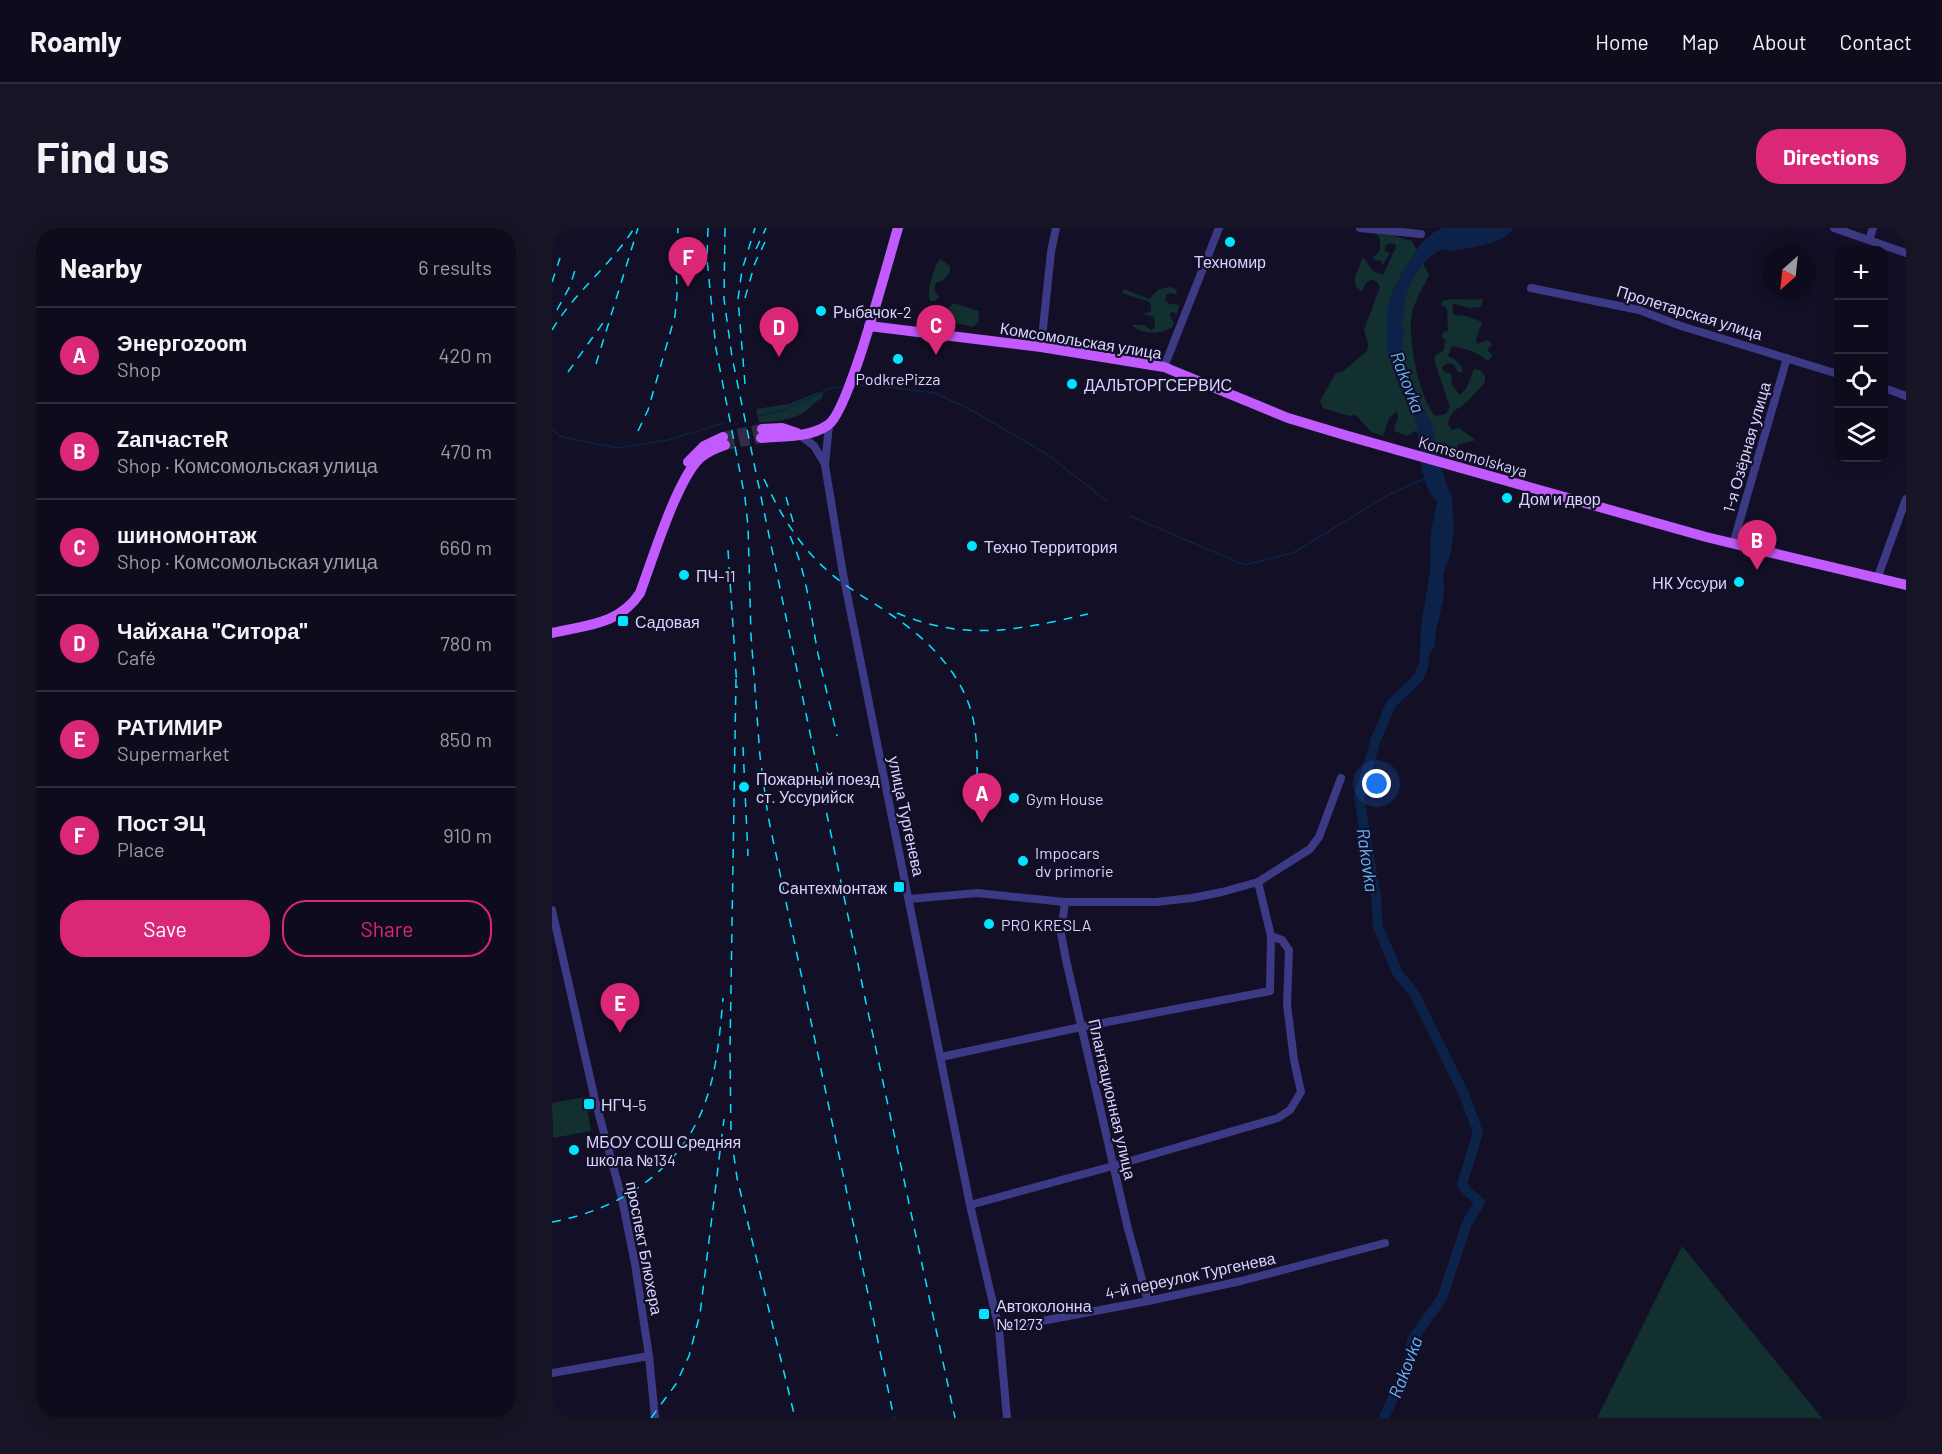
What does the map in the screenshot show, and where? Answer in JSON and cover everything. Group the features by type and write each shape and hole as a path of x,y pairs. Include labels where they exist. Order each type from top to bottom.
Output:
{"main road":[{"path":"762,434 800,435 815,432 829,425 838,414 851,383 898,228"},
{"name":"Комсомольская улица","path":"869,326 1041,347 1164,367 1288,418 1348,436"},
{"name":"Komsomolskaya","path":"1348,436 1733,544"},
{"path":"552,633 609,620 630,608 640,593 678,493 700,458 724,441"},
{"path":"1733,544 1906,585"}],"street":[{"path":"1041,347 1051,252 1056,228"},
{"path":"1164,367 1219,228"},
{"path":"1359,228 1421,234"},
{"path":"1834,228 1906,253"},
{"path":"1869,240 1873,228"},
{"name":"Пролетарская улица","path":"1531,288 1639,310 1681,326 1834,372"},
{"name":"1-я Озёрная улица","path":"1733,544 1787,358"},
{"path":"1888,389 1906,396"},
{"name":"улица Тургенева","path":"829,425 825,465 852,623 970,1205 999,1329 1007,1418"},
{"path":"800,435 814,446 825,465"},
{"path":"1878,579 1906,498"},
{"path":"909,899 977,893 1065,902 1156,902 1192,898 1258,882 1311,849 1319,837 1341,778"},
{"path":"940,1057 1270,991 1271,936 1258,882"},
{"name":"Плантационная улица","path":"1065,902 1061,933 1113,1167 1148,1301"},
{"name":"проспект Блюхера","path":"552,910 595,1100 622,1199 649,1356 655,1418"},
{"path":"970,1205 1113,1167 1278,1118 1290,1110 1301,1092 1294,1060 1287,1005 1289,950 1282,940 1271,936"},
{"name":"4-й переулок Тургенева","path":"999,1329 1241,1281 1385,1243"},
{"path":"552,1373 649,1356"}],"green space":[{"path":"1377,234 1412,241 1429,275 1413,308 1411,337 1419,382 1435,416 1446,414 1450,407 1434,360 1436,355 1444,350 1445,340 1441,336 1448,331 1447,309 1441,305 1442,301 1483,299 1481,307 1469,308 1452,305 1454,315 1466,316 1482,322 1476,339 1477,344 1488,340 1492,345 1487,350 1493,355 1488,361 1476,353 1452,346 1448,356 1458,362 1463,373 1458,372 1454,365 1448,363 1442,367 1444,372 1451,374 1452,385 1460,395 1466,389 1474,369 1480,370 1485,376 1485,382 1467,402 1453,412 1448,424 1452,430 1459,428 1476,440 1457,445 1458,449 1463,452 1471,450 1469,456 1453,452 1447,454 1415,431 1408,436 1394,431 1397,411 1389,418 1383,436 1371,432 1356,415 1349,416 1323,408 1320,401 1335,374 1343,371 1367,351 1368,344 1364,330 1380,287 1371,279 1362,291 1357,288 1354,280 1363,257 1373,271 1383,275 1396,247 1395,244 1390,243 1385,246 1385,251 1390,253 1382,266 1381,260 1376,261 1373,257 1380,251 1380,239"},
{"path":"940,259 950,266 950,272 942,281 936,283 934,290 939,297 935,301 930,301 931,280"},
{"path":"1170,287 1177,290 1176,294 1167,294 1165,300 1170,304 1179,305 1177,314 1171,312 1170,316 1174,323 1172,327 1152,333 1141,331 1132,325 1144,325 1151,330 1155,328 1154,317 1143,314 1151,311 1151,304 1122,293 1124,289 1149,299 1159,289"},
{"path":"953,303 979,311 978,322 973,327 946,321 945,314"},
{"path":"823,392 822,398 799,415 782,420 759,422 756,409 789,404"},
{"path":"585,1097 591,1131 553,1138 552,1103"},
{"path":"1682,1246 1822,1418 1597,1418"}],"water":[{"path":"1442,228 1514,228 1501,239 1493,242 1450,251 1445,249 1431,256 1419,269 1405,300 1401,323 1405,334 1401,359 1407,368 1412,388 1431,422 1446,483 1452,497 1454,532 1451,552 1443,574 1443,601 1436,630 1435,646 1430,653 1426,675 1419,677 1421,625 1430,572 1431,530 1437,502 1430,493 1422,471 1413,412 1398,385 1395,369 1389,358 1386,326 1388,306 1398,279 1420,245"}],"waterway":[{"path":"854,386 873,385 935,393 973,411 1048,455 1108,502"},
{"path":"757,416 781,411 831,388 843,387"},
{"path":"552,430 562,437 618,448 668,440 724,423"},
{"path":"1130,516 1245,565 1293,553 1388,495 1424,479"},
{"name":"Rakovka","path":"1384,1418 1407,1374 1412,1340 1442,1298 1467,1223 1480,1202 1462,1184 1478,1133 1465,1096 1414,993 1398,974 1378,927 1376,897 1359,798 1376,739 1391,704 1419,677 1424,663"}],"tunnel":[{"path":"723,437 762,429"},
{"path":"725,445 761,438"}],"railway":[{"path":"596,364 638,228"},
{"path":"638,431 648,410 675,316 678,228"},
{"path":"708,228 707,259 716,349 745,498 748,526 751,635 760,756 768,816 894,1418"},
{"path":"725,228 724,299 732,357 955,1418"},
{"path":"745,384 738,299 742,270 755,228"},
{"path":"756,249 766,228"},
{"path":"552,330 633,230"},
{"path":"745,298 755,263 765,242"},
{"path":"552,282 560,258"},
{"path":"557,310 570,286 577,264"},
{"path":"568,372 605,320"},
{"path":"764,479 777,505 809,552 844,584 914,631 946,663 962,688 972,713 977,747 977,793"},
{"path":"786,497 794,525"},
{"path":"790,536 805,580 818,654 837,736"},
{"path":"728,550 737,688"},
{"path":"897,613 946,628 969,630 1038,625 1088,614"},
{"path":"736,679 730,1050 731,1135 737,1178 795,1418"},
{"path":"743,747 748,856"},
{"path":"552,1222 601,1208 624,1197 664,1167 680,1148 694,1127 709,1090 717,1051 723,998"},
{"path":"651,1418 676,1384 689,1356 700,1314 724,1119"}],"place":[{"name":"Техномир","path":"1230,242"},
{"name":"Пост ЭЦ","path":"688,287"},
{"name":"Рыбачок-2","path":"821,311"},
{"name":"шиномонтаж","path":"936,355"},
{"name":"Чайхана \"Ситора\"","path":"779,357"},
{"name":"PodkrePizza","path":"898,359"},
{"name":"ДАЛЬТОРГСЕРВИС","path":"1072,384"},
{"name":"Дом и двор","path":"1507,498"},
{"name":"Техно Территория","path":"972,546"},
{"name":"ZапчастеR","path":"1757,570"},
{"name":"ПЧ-11","path":"684,575"},
{"name":"НК Уссури","path":"1739,582"},
{"name":"Садовая","path":"623,621"},
{"name":"Пожарный поезд ст. Уссурийск","path":"744,787"},
{"name":"Gym House","path":"1014,798"},
{"name":"Энергоzoom","path":"982,823"},
{"name":"Impocars dv primorie","path":"1023,861"},
{"name":"Сантехмонтаж","path":"899,887"},
{"name":"PRO KRESLA","path":"989,924"},
{"name":"РАТИМИР","path":"620,1033"},
{"name":"НГЧ-5","path":"589,1104"},
{"name":"МБОУ СОШ Средняя школа №134","path":"574,1150"},
{"name":"Автоколонна №1273","path":"984,1314"}]}
